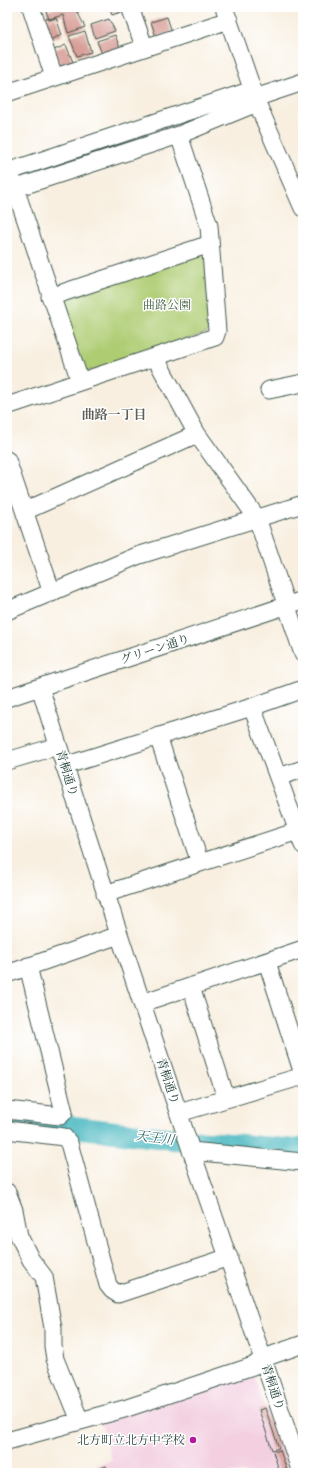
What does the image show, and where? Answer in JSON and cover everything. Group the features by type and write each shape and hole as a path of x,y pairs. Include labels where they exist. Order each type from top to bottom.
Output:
{"street":[{"path":"130,7 144,46"},
{"path":"33,8 54,77"},
{"path":"7,93 144,46 226,13 255,97 303,208"},
{"path":"80,381 11,190 8,168 303,82"},
{"path":"11,190 179,135 255,97"},
{"path":"7,406 215,337 217,331 209,226 179,135"},
{"path":"50,297 210,244"},
{"path":"155,357 197,434 257,518 303,654"},
{"path":"269,390 303,383"},
{"path":"24,511 197,434"},
{"path":"7,460 52,593"},
{"path":"7,611 137,556 303,504"},
{"name":"グリーン通り","path":"7,698 303,600"},
{"name":"青桐通り","path":"40,687 105,894 191,1151 264,1358 301,1473"},
{"path":"64,766 252,707 303,689"},
{"path":"105,894 200,863 300,838 252,707"},
{"path":"158,736 200,863"},
{"path":"7,761 58,746"},
{"path":"278,777 303,769"},
{"path":"7,974 119,935"},
{"path":"142,1003 303,949"},
{"path":"179,1112 303,1075 267,962"},
{"path":"7,1110 60,1116 64,1112 28,966"},
{"path":"191,987 226,1098"},
{"path":"7,1130 64,1136 69,1143 108,1285 118,1294 229,1257"},
{"path":"191,1151 303,1163"},
{"path":"7,1192 14,1210 13,1237 44,1277 53,1328 52,1346 55,1359 80,1421"},
{"path":"7,1441 124,1409 253,1366 264,1358 303,1344"}],"shaded area":[{"name":"北方町立北方中学校","path":"253,1371 264,1406 268,1406 290,1473 77,1473 112,1460 100,1420"}],"green space":[{"name":"曲路公園","path":"201,252 205,257 211,326 207,333 86,373 60,305 63,299"}],"building":[{"path":"59,7 75,7 85,27 68,33 63,15 49,19 46,11"},
{"path":"109,7 123,7 124,11 112,15"},
{"path":"167,17 172,32 156,37 151,22"},
{"path":"48,18 49,20 56,18 62,35 49,40 43,20"},
{"path":"109,19 115,31 95,38 91,25"},
{"path":"85,31 91,52 77,56 69,36"},
{"path":"115,35 120,48 102,54 97,41"},
{"path":"66,45 73,62 59,67 54,50"},
{"path":"265,1408 279,1448 272,1450 259,1410"},
{"path":"280,1450 288,1473 280,1473 273,1452"},
{"path":"106,1466 108,1473 87,1473"}],"waterway":[{"name":"天王川","path":"7,1119 173,1139 296,1150 303,1148"}],"place":[{"name":"北方町立北方中学校","path":"193,1440"}],"district":[{"name":"曲路一丁目","path":"114,414"}]}
